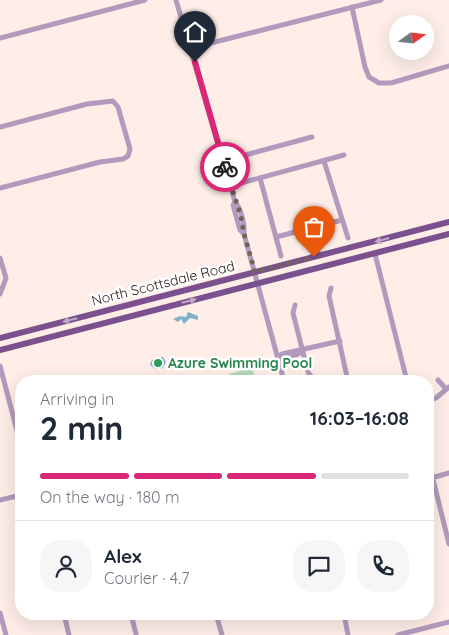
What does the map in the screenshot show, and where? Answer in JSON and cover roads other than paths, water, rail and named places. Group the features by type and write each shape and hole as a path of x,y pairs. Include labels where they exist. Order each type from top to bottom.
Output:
{"main road":[{"name":"North Scottsdale Road","path":"0,338 449,222"},
{"name":"North Scottsdale Road","path":"0,350 449,234"},
{"path":"162,296 166,307"},
{"path":"134,304 136,315"}],"street":[{"path":"0,38 145,0"},
{"path":"176,0 235,202 233,206 240,230 244,234 255,272 282,375"},
{"path":"191,48 381,0"},
{"path":"352,7 365,67 369,77 379,83 391,83 449,66"},
{"path":"0,127 87,104 113,101 118,107 130,149 128,156 124,159 100,162 0,188"},
{"path":"223,161 312,138"},
{"path":"230,186 344,155"},
{"path":"324,161 348,238"},
{"path":"260,178 281,256"},
{"path":"276,237 342,220"},
{"path":"309,229 316,257"},
{"path":"374,254 406,375"},
{"path":"0,258 6,278 0,294"},
{"path":"331,288 329,296 347,375"},
{"path":"295,306 293,313 310,375"},
{"path":"278,357 283,359 303,351 340,341"},
{"path":"0,366 15,423"},
{"path":"434,399 448,388 438,380"},
{"path":"434,477 449,473"},
{"path":"434,492 449,544"},
{"path":"0,500 15,496"},
{"path":"0,613 6,635"},
{"path":"65,620 69,635"},
{"path":"132,620 136,634"},
{"path":"218,620 222,635"},
{"path":"345,620 348,635"},
{"path":"398,635 423,632 449,622"}],"water":[{"path":"188,312 198,316 198,320 190,318 184,324 181,319 178,322 173,319 180,316 186,317"},
{"name":"Azure Swimming Pool","path":"163,357 166,362 162,369 159,365 156,369 150,365 152,360"}],"place":[{"name":"Azure Swimming Pool","path":"158,363"}]}
